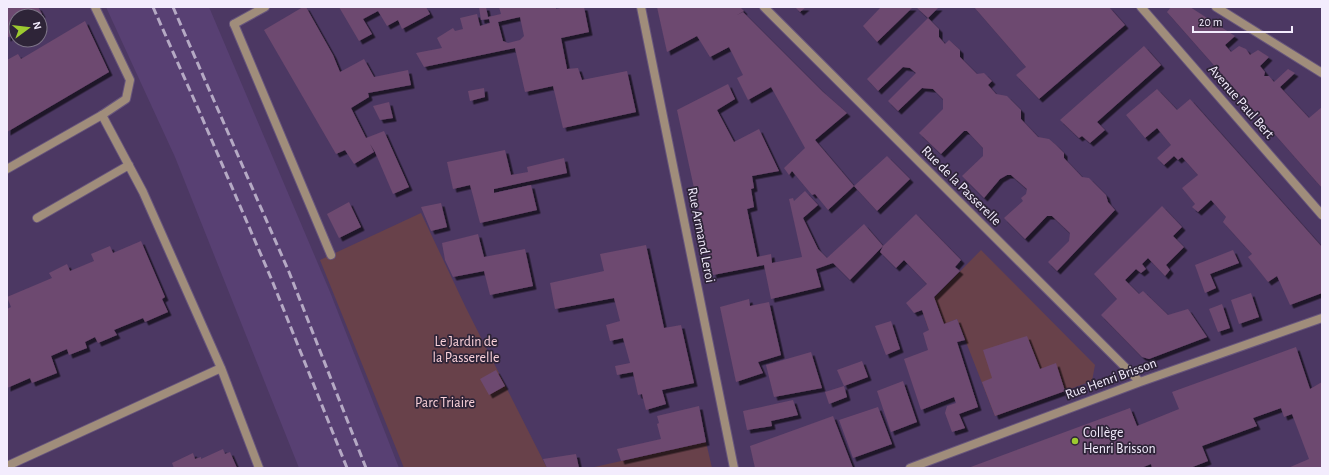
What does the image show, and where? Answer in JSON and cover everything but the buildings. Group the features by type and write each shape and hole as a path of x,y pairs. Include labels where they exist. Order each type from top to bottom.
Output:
{"street":[{"path":"7,169 102,115 126,99 130,80 95,7"},
{"path":"265,7 253,10 234,24 331,255"},
{"name":"Rue Armand Leroi","path":"641,7 734,468"},
{"name":"Rue de la Passerelle","path":"764,7 1140,382"},
{"name":"Avenue Paul Bert","path":"1141,7 1322,215"},
{"path":"1216,7 1322,72"},
{"path":"102,115 143,192 221,368 258,468"},
{"path":"37,218 129,165"},
{"name":"Rue Henri Brisson","path":"910,468 1140,382 1322,318"},
{"path":"7,466 221,368"}],"shaded area":[{"path":"106,7 209,7 330,292 399,468 299,468 175,157"}],"green space":[{"name":"Parc Triaire","path":"421,213 466,308 547,468 404,468 320,260"},
{"path":"981,250 1095,365 1092,381 995,416 957,319 929,330 922,310"},
{"path":"706,442 712,468 590,468"}],"railway":[{"path":"153,7 271,278 347,468"},
{"path":"173,7 289,272 366,468"}],"place":[{"name":"Collège Henri Brisson","path":"1075,441"}],"park label":[{"name":"Le Jardin de la Passerelle","path":"466,350"}]}
